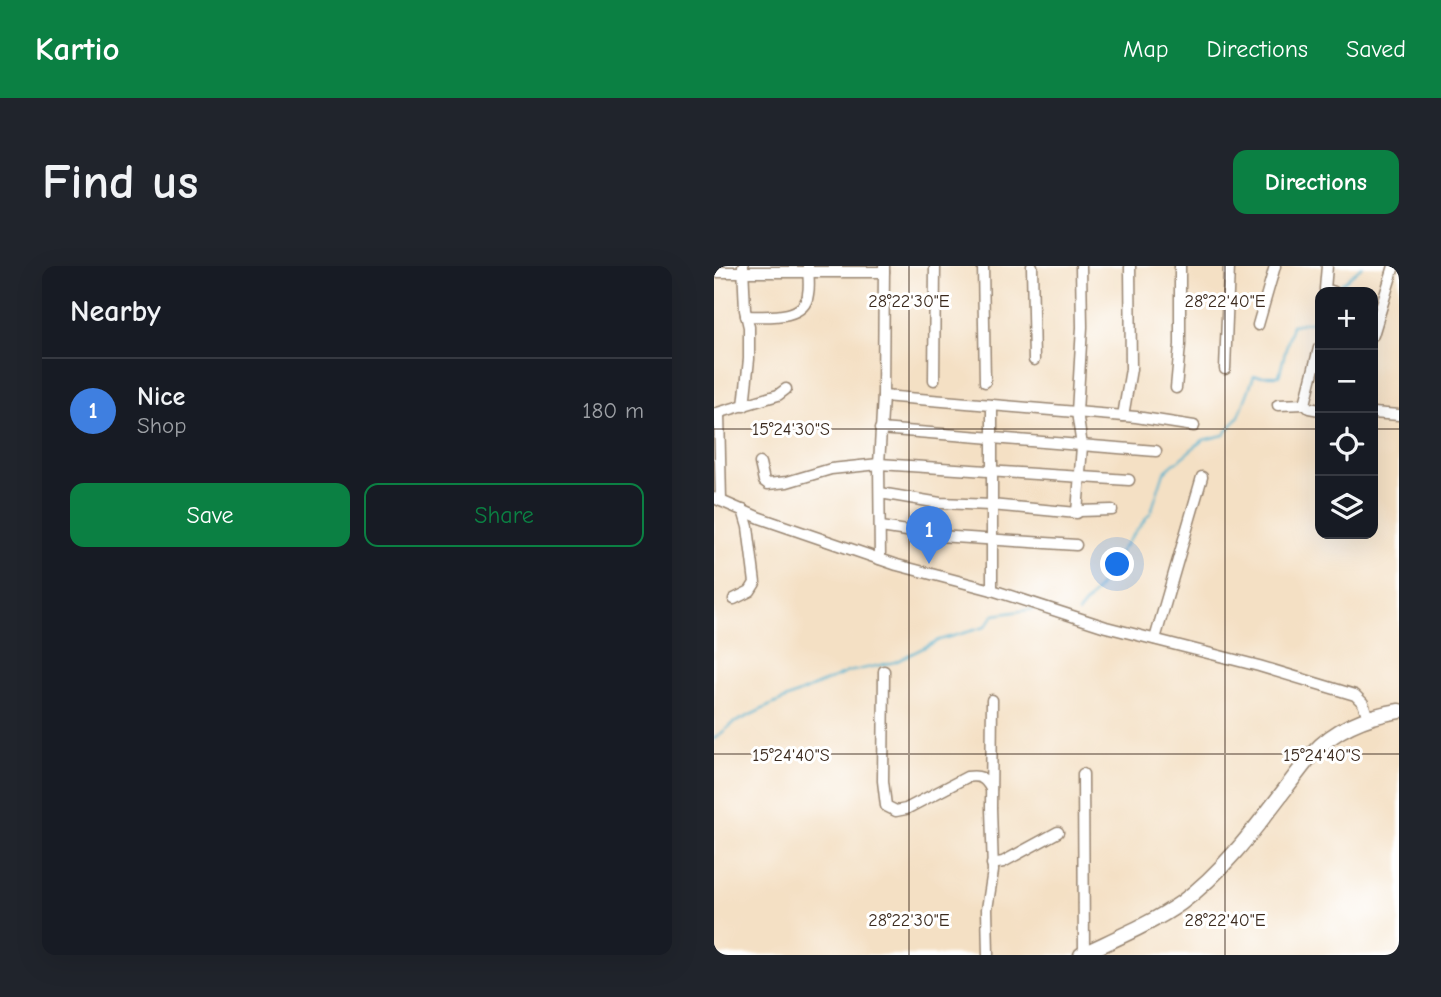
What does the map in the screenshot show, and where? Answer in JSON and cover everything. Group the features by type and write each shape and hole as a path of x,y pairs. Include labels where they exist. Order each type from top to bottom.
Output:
{"main road":[{"path":"1082,954 1160,916 1192,894 1223,864 1317,749 1350,726 1368,718 1399,711"}],"street":[{"path":"934,380 935,266"},
{"path":"983,266 985,383"},
{"path":"1032,266 1034,360"},
{"path":"1079,511 1082,446 1077,412 1082,266"},
{"path":"1124,416 1131,369 1130,266"},
{"path":"1176,388 1180,345 1180,266"},
{"path":"1225,369 1229,266"},
{"path":"1258,325 1275,266"},
{"path":"1325,287 1326,266"},
{"path":"1378,306 1387,290 1394,266"},
{"path":"743,269 749,327 744,406"},
{"path":"714,272 743,269 884,269 883,396 879,464 880,559"},
{"path":"746,316 791,314 800,309 808,297 808,269"},
{"path":"1387,290 1399,291"},
{"path":"1305,404 1318,350"},
{"path":"786,389 778,395 716,414 718,499 880,559 992,590 1095,623 1259,666 1355,695 1363,703 1368,718"},
{"path":"883,396 1124,416 1194,426"},
{"path":"1278,405 1305,404 1315,409"},
{"path":"992,405 992,590"},
{"path":"1378,414 1399,415"},
{"path":"880,429 1156,451"},
{"path":"760,463 764,481 768,484 787,482 831,469 879,464 1129,480"},
{"path":"1155,639 1202,477"},
{"path":"880,493 940,503 991,505 1075,515 1079,511 1112,510"},
{"path":"734,599 750,591 755,583 748,527 743,510"},
{"path":"881,527 939,536 1076,545"},
{"path":"884,671 886,713 883,781 886,806 896,811 906,808 967,777 983,777 991,789"},
{"path":"988,955 992,864 992,700"},
{"path":"1082,954 1083,774"},
{"path":"992,864 1003,862 1058,832"}],"waterway":[{"path":"1339,287 1362,266"},
{"path":"1078,613 1151,512 1164,472 1203,440 1224,435 1239,416 1254,376 1279,376 1292,325 1315,321"},
{"path":"714,739 734,723 848,672 895,662 939,640 985,627 994,615 1034,609"}],"place":[{"name":"Nice","path":"929,564"}]}
